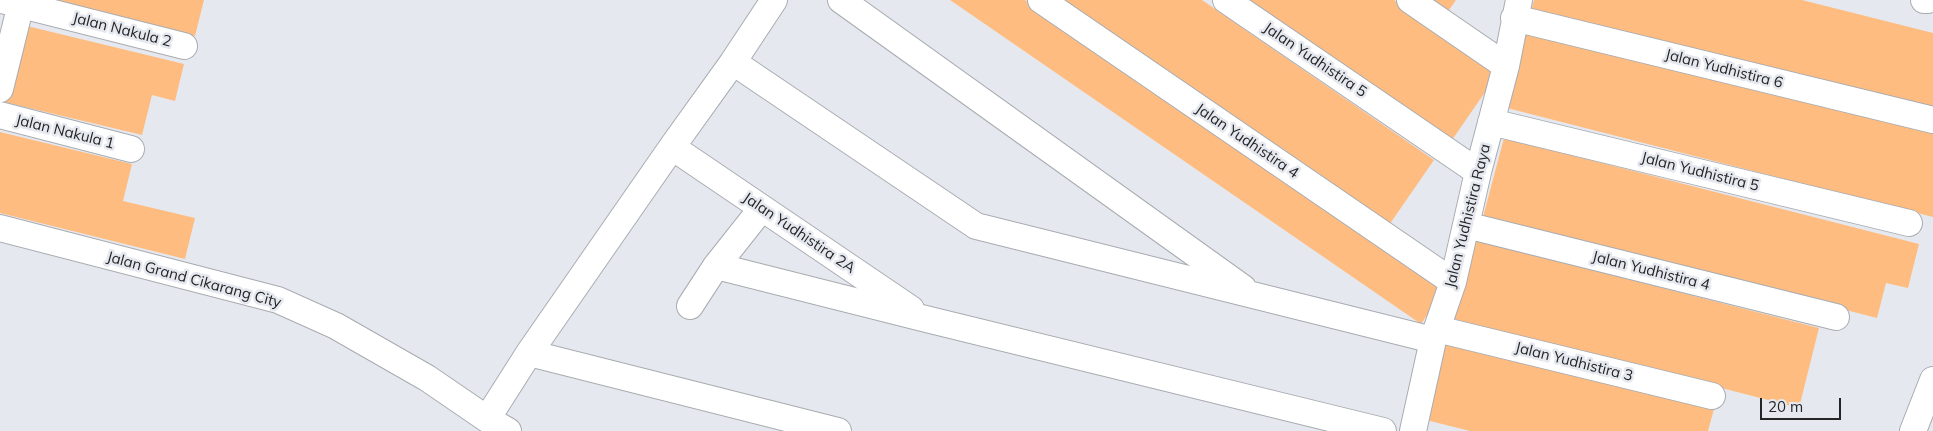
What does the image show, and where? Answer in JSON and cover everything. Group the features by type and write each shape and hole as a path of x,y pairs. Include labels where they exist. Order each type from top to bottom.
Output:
{"street":[{"path":"498,425 529,353 733,62 774,0"},
{"path":"841,0 1254,295"},
{"name":"Jalan Yudhistira 4","path":"1041,0 1453,282"},
{"name":"Jalan Yudhistira 5","path":"1226,0 1478,172"},
{"path":"1410,0 1506,66"},
{"path":"0,89 15,2"},
{"name":"Jalan Nakula 2","path":"15,2 184,46"},
{"name":"Jalan Yudhistira Raya","path":"1413,431 1435,334 1453,282 1478,172 1506,66 1516,9"},
{"name":"Jalan Yudhistira 6","path":"1516,9 1933,120"},
{"name":"Jalan Yudhistira 3","path":"733,62 976,226 1254,295 1712,396"},
{"name":"Jalan Nakula 1","path":"0,115 131,149"},
{"name":"Jalan Yudhistira 5","path":"1491,122 1910,223"},
{"name":"Jalan Yudhistira 2A","path":"672,147 926,319"},
{"path":"690,306 716,266 762,208"},
{"name":"Jalan Yudhistira 4","path":"1466,225 1836,317"},
{"name":"Jalan Grand Cikarang City","path":"0,228 278,300 336,326 436,384 498,425"},
{"path":"716,266 1383,431"},
{"path":"529,353 838,431"},
{"path":"1913,431 1933,380"}],"building":[{"path":"49,0 204,0 195,36"},
{"path":"950,0 1025,0 1445,289 1421,324"},
{"path":"1055,0 1202,0 1434,160 1387,228"},
{"path":"1248,0 1394,0 1499,72 1452,140"},
{"path":"1429,0 1456,0 1447,13"},
{"path":"1534,0 1802,0 1933,33 1933,118 1530,15"},
{"path":"23,25 184,64 175,101 152,95 142,135 4,102"},
{"path":"1524,28 1933,132 1933,217 1503,107"},
{"path":"0,132 132,164 123,201 195,218 185,259 0,213"},
{"path":"1504,138 1919,244 1908,288 1886,283 1877,318 1483,217"},
{"path":"1471,239 1819,328 1799,408 1450,318"},
{"path":"1446,340 1714,409 1708,431 1470,431 1426,420"}]}
